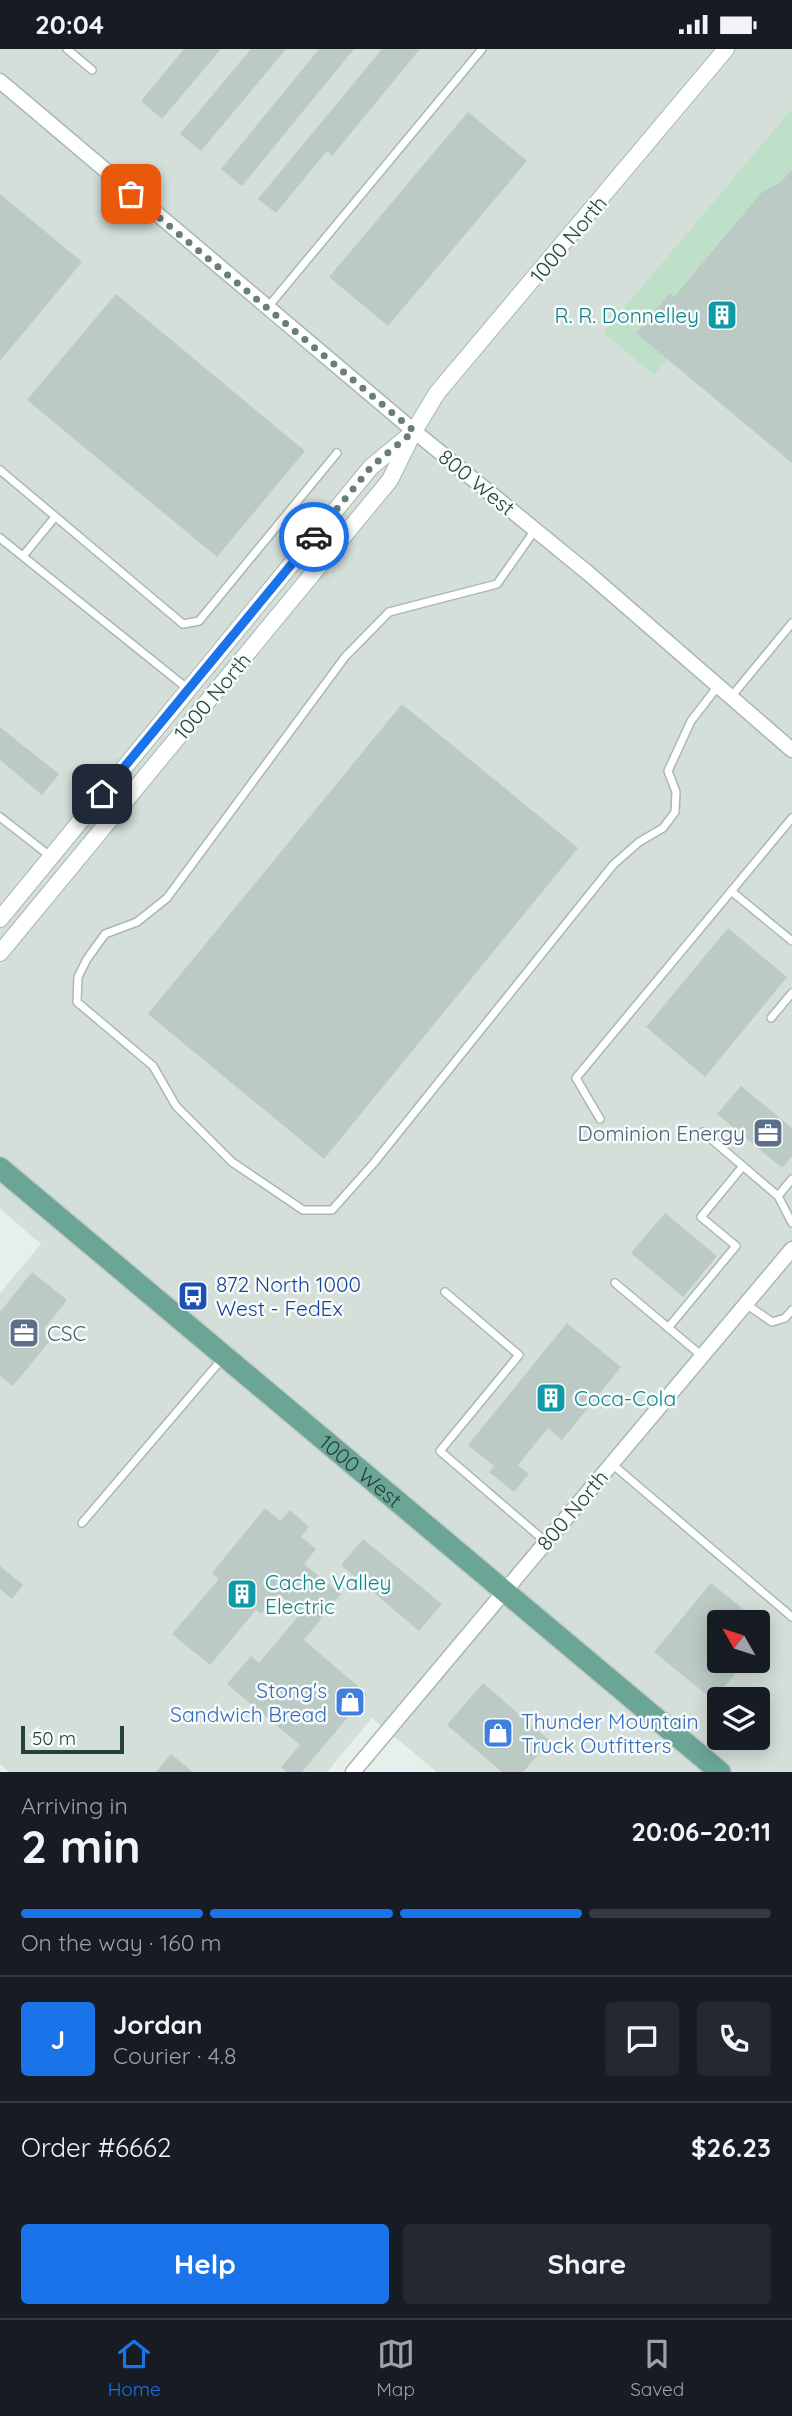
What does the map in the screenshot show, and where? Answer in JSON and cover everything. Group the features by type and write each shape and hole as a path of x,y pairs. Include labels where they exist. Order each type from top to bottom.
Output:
{"main road":[{"name":"1000 West","path":"0,1168 720,1772"}],"street":[{"name":"1000 North","path":"0,953 390,480 414,431 437,393 726,49"},
{"name":"800 West","path":"0,81 414,431 536,530 792,750"},
{"name":"1000 North","path":"0,919 371,467 414,431"},
{"name":"800 North","path":"353,1772 792,1249"}],"lane":[{"path":"66,49 92,70"},
{"path":"268,307 482,49"},
{"path":"0,470 183,624 199,621 337,453"},
{"path":"23,556 55,517"},
{"path":"536,530 497,583 389,612 345,657 167,898 137,922 105,934 78,977 77,1002 153,1066 176,1106 232,1162 303,1210 332,1210 373,1164 613,865 639,842 663,828 675,812 676,792 668,771 691,721 718,686"},
{"path":"0,538 189,689"},
{"path":"730,697 792,623"},
{"path":"0,817 50,857"},
{"path":"600,1119 576,1078 792,818"},
{"path":"731,891 792,941"},
{"path":"771,1018 792,993"},
{"path":"703,1132 778,1196 792,1223"},
{"path":"668,1328 736,1246 701,1217 743,1166"},
{"path":"778,1196 792,1179"},
{"path":"615,1283 702,1356"},
{"path":"445,1293 519,1355 440,1451 546,1542"},
{"path":"746,1304 772,1322 785,1318 792,1310"},
{"path":"82,1523 225,1356"},
{"path":"612,1464 792,1617"}],"shaded area":[{"path":"0,49 792,49 792,1772 437,1772 372,1718 327,1772 9,1772 0,1764 0,1293 41,1244 0,1209"}],"green space":[{"path":"792,109 792,169 781,182 761,193 674,297 670,293 667,359 654,375 603,333"}],"building":[{"path":"184,49 221,49 162,119 141,101"},
{"path":"251,49 286,49 201,151 180,134"},
{"path":"319,49 354,49 242,186 221,169"},
{"path":"382,49 420,49 332,156 327,151 276,213 258,199"},
{"path":"468,112 527,161 388,326 329,277"},
{"name":"R. R. Donnelley","path":"792,169 792,463 636,333 670,293 674,297 761,193 781,182"},
{"path":"0,194 82,262 0,361"},
{"path":"116,294 305,451 217,557 27,400"},
{"path":"402,704 578,848 324,1159 148,1014"},
{"path":"0,727 59,774 42,795 0,760"},
{"path":"728,928 787,977 705,1077 646,1027"},
{"path":"741,1086 792,1128 792,1156 782,1168 717,1114"},
{"path":"665,1213 717,1256 683,1297 631,1253"},
{"name":"CSC","path":"32,1272 67,1300 44,1329 53,1337 13,1386 0,1376 0,1312"},
{"name":"Coca-Cola","path":"567,1323 621,1367 562,1440 548,1428 518,1465 529,1474 514,1492 489,1472 494,1466 468,1445"},
{"path":"265,1508 280,1521 290,1510 309,1527 301,1537 316,1549 304,1564 341,1594 304,1640 367,1694 302,1772 286,1772 281,1767 300,1745 227,1684 251,1656 259,1663 301,1613 278,1594 261,1614 256,1610 210,1665 172,1634 219,1579 212,1573"},
{"path":"363,1539 442,1604 419,1631 341,1565"},
{"path":"0,1566 23,1585 12,1599 0,1589"},
{"path":"711,1583 744,1610 707,1610 707,1673 736,1673 724,1687 707,1687 707,1695 654,1652"},
{"path":"483,1683 550,1741 523,1772 502,1772 447,1725"},
{"path":"171,1754 193,1772 156,1772"}],"way so far":[{"path":"131,194 414,431 371,467 314,537"}],"place":[{"name":"R. R. Donnelley","path":"722,315"},
{"name":"Dominion Energy","path":"768,1133"},
{"name":"872 North 1000 West - FedEx","path":"193,1296"},
{"name":"CSC","path":"24,1333"},
{"name":"Coca-Cola","path":"551,1398"},
{"name":"Cache Valley Electric","path":"242,1594"},
{"name":"Stong's Sandwich Bread","path":"350,1702"},
{"name":"Thunder Mountain Truck Outfitters","path":"498,1733"}],"route":[{"path":"102,794 314,537"}]}
